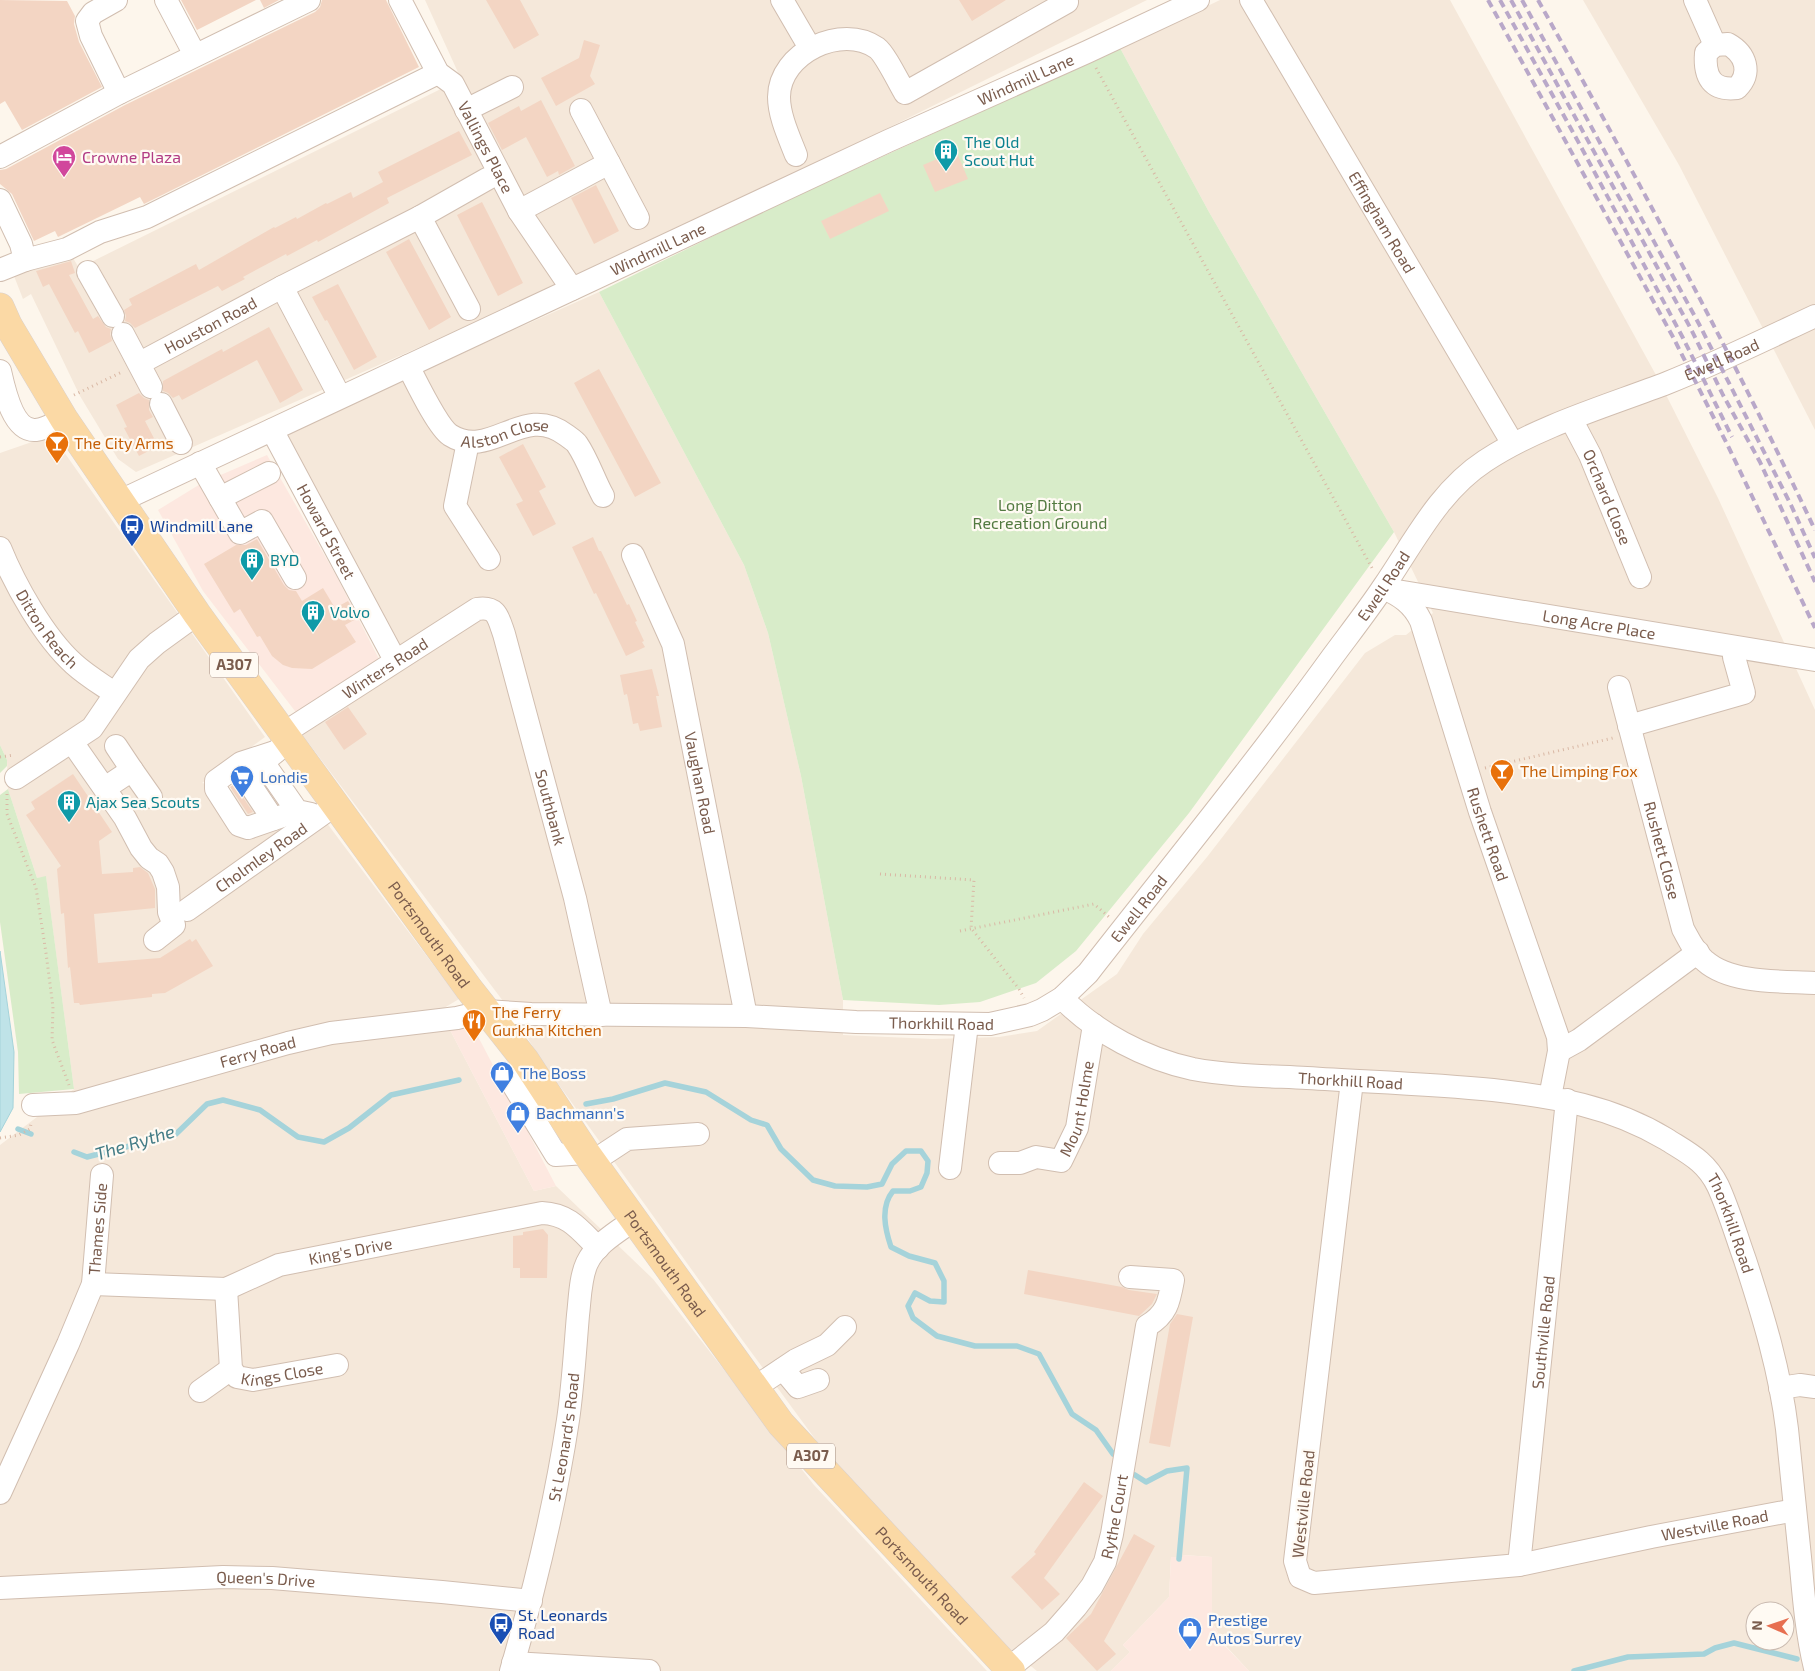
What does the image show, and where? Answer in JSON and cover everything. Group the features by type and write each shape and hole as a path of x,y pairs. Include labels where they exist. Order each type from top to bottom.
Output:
{"main road":[{"name":"Portsmouth Road","path":"3,322 120,502 197,614 301,813 469,989 525,1060 589,1158 781,1424 1010,1670"}],"street":[{"path":"116,0 92,13 87,21 91,36 119,93"},
{"path":"166,0 195,55"},
{"path":"0,157 119,93 309,0"},
{"name":"Vallings Place","path":"400,0 445,78 466,110 518,211 572,289"},
{"path":"782,0 810,48"},
{"name":"Windmill Lane","path":"120,502 888,141 1198,0"},
{"name":"Effingham Road","path":"1251,0 1513,444"},
{"path":"1695,0 1715,45"},
{"path":"796,155 783,121 778,96 783,78 793,61 810,48 829,41 853,40 869,44 879,49 905,93 1067,2"},
{"path":"0,270 25,260 67,249 100,232 147,217 445,78"},
{"path":"466,110 512,87"},
{"path":"581,110 638,218"},
{"name":"Vallings Place","path":"518,211 609,164"},
{"name":"Houston Road","path":"140,363 282,287 420,217 487,179"},
{"path":"0,200 21,244 25,260"},
{"path":"420,217 469,308"},
{"path":"88,272 140,363 181,443"},
{"path":"282,287 340,397"},
{"name":"Ewell Road","path":"1062,998 1088,973 1314,682 1383,588 1441,501 1459,481 1484,462 1513,444 1571,419 1678,378 1748,348 1815,316"},
{"name":"Alston Close","path":"408,366 433,412 449,434 468,442 489,440 535,423 558,429 577,443 603,496"},
{"path":"0,371 13,412 24,428 36,430 45,428 60,411"},
{"name":"Orchard Close","path":"1571,419 1590,456 1640,577"},
{"name":"Howard Street","path":"272,430 395,660"},
{"path":"468,442 455,506 489,559"},
{"path":"200,463 240,534 262,521 295,578"},
{"path":"220,498 269,473"},
{"name":"Ditton Reach","path":"0,548 20,589 45,630 74,664 114,693"},
{"name":"Vaughan Road","path":"632,555 673,644 746,1016"},
{"name":"Long Acre Place","path":"1383,588 1815,660"},
{"name":"Rushett Road","path":"1383,588 1403,598 1416,611 1421,621 1468,772 1548,1012 1558,1036 1558,1098"},
{"name":"Winters Road","path":"301,813 248,828 239,825 216,789 216,781 241,763 270,755 395,660 476,608 486,607"},
{"name":"Southbank","path":"486,607 497,615 504,634 575,898 601,1015"},
{"path":"16,778 92,728 114,693 139,660 157,643 197,614"},
{"path":"1631,731 1744,693 1734,657"},
{"name":"Rushett Close","path":"1619,687 1683,929 1698,952 1705,961 1721,970 1741,976 1762,980 1815,982"},
{"path":"72,742 125,818 141,848 148,858 158,864 163,872 168,886 169,912 174,926 155,940"},
{"path":"116,746 151,797"},
{"path":"270,755 301,813"},
{"path":"105,788 132,770"},
{"name":"Cholmley Road","path":"187,910 301,813"},
{"path":"1559,1051 1569,1047 1698,952"},
{"name":"Thorkhill Road","path":"486,1011 531,1014 746,1016 856,1022 990,1024 1030,1015 1062,998 1077,1013 1094,1025 1152,1056 1192,1069 1240,1075 1435,1084 1558,1098 1609,1112 1633,1122 1660,1136 1705,1165 1717,1184 1744,1259 1770,1340 1780,1388 1805,1605 1815,1668"},
{"name":"Ferry Road","path":"33,1105 76,1103 288,1043 331,1033 457,1018 486,1011"},
{"path":"950,1168 967,1024"},
{"name":"Mount Holme","path":"1000,1163 1020,1163 1036,1157 1060,1161 1077,1128 1094,1025"},
{"name":"Westville Road","path":"1352,1081 1295,1561 1300,1577 1314,1584 1519,1565 1651,1537 1795,1510"},
{"name":"Southville Road","path":"1519,1565 1558,1098"},
{"path":"589,1158 627,1139 698,1134"},
{"name":"Thames Side","path":"93,1284 102,1175"},
{"name":"King's Drive","path":"93,1284 226,1289 279,1265 542,1212 555,1213 568,1220 598,1248"},
{"name":"St Leonard's Road","path":"512,1667 544,1551 568,1420 584,1271 587,1262 598,1248 634,1220"},
{"name":"Rythe Court","path":"1010,1670 1054,1632 1076,1607 1092,1586 1105,1562 1112,1534 1146,1326 1159,1319 1169,1300 1173,1280 1130,1277"},
{"path":"0,1493 68,1344 93,1284"},
{"name":"Kings Close","path":"226,1289 231,1369 237,1377 253,1380 337,1365"},
{"path":"754,1388 783,1369 828,1345 845,1326"},
{"name":"Kings Close","path":"200,1391 231,1369"},
{"path":"783,1369 798,1387 818,1380"},
{"path":"1780,1388 1800,1385 1815,1387"},
{"name":"Queen's Drive","path":"0,1588 224,1577 272,1578 442,1592 531,1602"},
{"path":"512,1667 650,1671"}],"path":[{"path":"1087,52 1383,588"},
{"path":"60,411 140,363"},
{"path":"1468,772 1617,737 1631,731"},
{"path":"16,778 7,793 7,814 36,888 52,1007 52,1040 76,1103"},
{"path":"880,874 974,880 971,928 1020,989 1030,1015"},
{"path":"960,930 1094,904 1123,928"},
{"path":"0,1138 19,1135 30,1129"}],"shaded area":[{"path":"425,0 1147,0 647,247 136,472 118,459 80,396 31,294 23,299 14,276 70,253 79,268 461,79"},
{"path":"1220,0 1450,0 1656,375 1718,498 1815,710 1815,1671 1249,1671 1225,1645 1212,1622 1212,1557 1184,1555 1183,1557 1171,1557 1169,1597 1123,1645 1130,1652 1111,1671 1037,1671 1008,1648 835,1466 549,1071 503,1001 301,733 407,664 283,433 599,292 744,565 768,633 801,776 843,1000 843,1035 933,1039 999,1037 1037,1031 1117,974 1143,934 1207,857 1365,653 1395,635 1406,635 1433,613 1394,532 1209,212 1120,48"},
{"path":"1583,0 1815,0 1815,430 1679,165"},
{"path":"52,435 265,737 202,783 317,810 459,999 444,1008 450,1030 534,1191 556,1186 653,1279 814,1485 987,1671 0,1671 0,1145 74,1089 46,877 37,878 8,789 7,760 0,745 0,453"},
{"path":"267,455 337,577 380,661 298,715 203,591 158,510 202,483"},
{"path":"472,1025 556,1186 534,1191 450,1030"},
{"name":"Prestige Autos Surrey","path":"1183,1555 1212,1557 1212,1622 1225,1646 1249,1671 1111,1671 1130,1652 1123,1645 1169,1597 1171,1557 1183,1557"}],"green space":[{"name":"Long Ditton Recreation Ground","path":"1120,48 1209,212 1394,532 1189,813 1076,951 1036,983 980,1002 939,1005 843,1000 801,776 768,633 744,565 599,292 779,204"},
{"path":"0,745 7,760 7,766 0,773"},
{"path":"8,789 37,878 46,876 74,1089 19,1094 18,1052 0,922 0,795"}],"water":[{"path":"0,951 14,1052 13,1108 0,1132"}],"building":[{"path":"0,0 67,1 75,16 74,24 79,42 102,87 22,130 5,101 0,104"},
{"path":"181,0 256,0 197,30"},
{"path":"260,0 279,0 264,8"},
{"path":"322,0 386,0 419,67 144,204 140,197 58,237 55,231 34,241 12,194 0,184 0,170 6,169 125,105 315,12 320,7"},
{"path":"486,0 520,0 539,35 514,49"},
{"path":"959,0 1006,0 972,21"},
{"path":"584,40 600,45 590,76 595,84 556,106 541,78 579,58"},
{"path":"541,100 575,166 559,175 558,171 547,177 526,137 502,150 488,123 519,106 521,111"},
{"path":"459,131 472,155 387,198 389,203 318,242 317,240 287,256 286,254 243,277 245,279 222,291 218,286 135,328 125,321 124,310 132,305 129,299 196,264 199,270 274,227 296,217 297,219 326,203 351,192 353,198 383,182 378,172"},
{"name":"The Old Scout Hut","path":"951,153 953,157 958,155 968,179 935,192 923,165"},
{"path":"596,185 619,231 594,244 571,198"},
{"path":"880,193 889,211 830,239 821,221"},
{"path":"482,202 523,283 498,296 457,215"},
{"path":"409,239 451,317 429,330 386,252"},
{"path":"71,261 75,273 69,275 93,319 98,316 106,327 111,329 112,341 89,353 78,331 75,333 49,284 43,287 36,271"},
{"path":"338,284 377,357 354,370 327,320 325,321 312,297"},
{"path":"269,327 303,390 280,403 257,360 182,400 179,395 173,398 163,391 163,381 222,349 223,352"},
{"path":"599,369 661,483 635,497 574,383"},
{"path":"139,393 149,400 149,410 153,417 145,421 158,446 139,456 124,428 127,427 116,405"},
{"path":"523,444 546,487 539,491 556,524 533,536 516,504 523,501 499,457"},
{"path":"593,537 627,605 629,604 644,641 642,642 645,647 626,656 572,547"},
{"path":"257,539 284,585 289,590 296,591 302,601 323,588 335,608 348,601 358,618 345,625 356,642 312,669 292,668 283,665 272,656 260,636 257,637 240,609 234,613 204,564 236,545 246,545"},
{"path":"652,669 659,696 656,696 662,727 640,731 638,723 633,724 627,694 624,695 620,675"},
{"path":"348,707 367,734 344,750 325,722"},
{"path":"73,774 112,832 99,841 102,874 133,872 133,868 140,867 148,873 155,889 155,908 94,914 98,963 160,958 190,939 192,942 196,939 213,966 165,993 152,994 152,997 80,1005 79,1003 74,1003 70,967 68,968 64,913 61,914 57,869 61,866 26,815 35,809 31,802"},
{"path":"234,784 253,812 248,814 230,787"},
{"path":"543,1229 548,1235 547,1278 520,1278 520,1268 513,1268 513,1236 523,1235 523,1232"},
{"path":"1028,1270 1157,1294 1152,1304 1139,1316 1024,1294"},
{"path":"1177,1314 1193,1317 1170,1447 1149,1443 1170,1324"},
{"path":"1084,1482 1103,1496 1044,1578 1060,1594 1042,1610 1011,1577 1036,1554 1034,1552"},
{"path":"1134,1534 1155,1546 1104,1641 1116,1654 1097,1671 1066,1638 1091,1614"}],"waterway":[{"name":"The Rythe","path":"74,1152 87,1157 176,1134 207,1104 223,1100 260,1110 298,1137 324,1142 349,1128 391,1095 459,1080"},
{"path":"586,1104 613,1099 665,1083 706,1092 751,1120 767,1125 781,1149 813,1180 835,1186 867,1187 882,1184 892,1164 906,1151 921,1151 928,1161 927,1173 921,1187 910,1191 893,1191 886,1204 885,1211 887,1233 891,1247 909,1256 935,1263 944,1281 944,1302 930,1301 915,1293 908,1306 913,1318 937,1336 975,1346 1017,1346 1039,1354 1072,1414 1096,1430 1113,1454"},
{"name":"The Rythe","path":"18,1129 31,1134"},
{"path":"1135,1475 1146,1482 1167,1471 1187,1468 1179,1559"},
{"name":"The Rythe","path":"1574,1671 1628,1657 1704,1654 1715,1648 1734,1643 1797,1659"}],"railway":[{"path":"1488,0 1673,337 1729,448 1815,628"},
{"path":"1500,0 1683,338 1732,437"},
{"path":"1511,0 1691,329 1723,395 1760,462 1815,582"},
{"path":"1522,0 1699,324 1791,505 1815,558"},
{"path":"1538,0 1681,263 1750,396 1815,530"}],"place":[{"name":"The Old Scout Hut","path":"946,172"},
{"name":"Crowne Plaza","path":"64,178"},
{"name":"The City Arms","path":"57,464"},
{"name":"Windmill Lane","path":"132,547"},
{"name":"BYD","path":"252,581"},
{"name":"Volvo","path":"313,633"},
{"name":"The Limping Fox","path":"1502,792"},
{"name":"Londis","path":"242,798"},
{"name":"Ajax Sea Scouts","path":"69,823"},
{"name":"The Ferry Gurkha Kitchen","path":"474,1042"},
{"name":"The Boss","path":"502,1094"},
{"name":"Bachmann's","path":"518,1134"},
{"name":"St. Leonards Road","path":"501,1645"},
{"name":"Prestige Autos Surrey","path":"1190,1650"}]}
